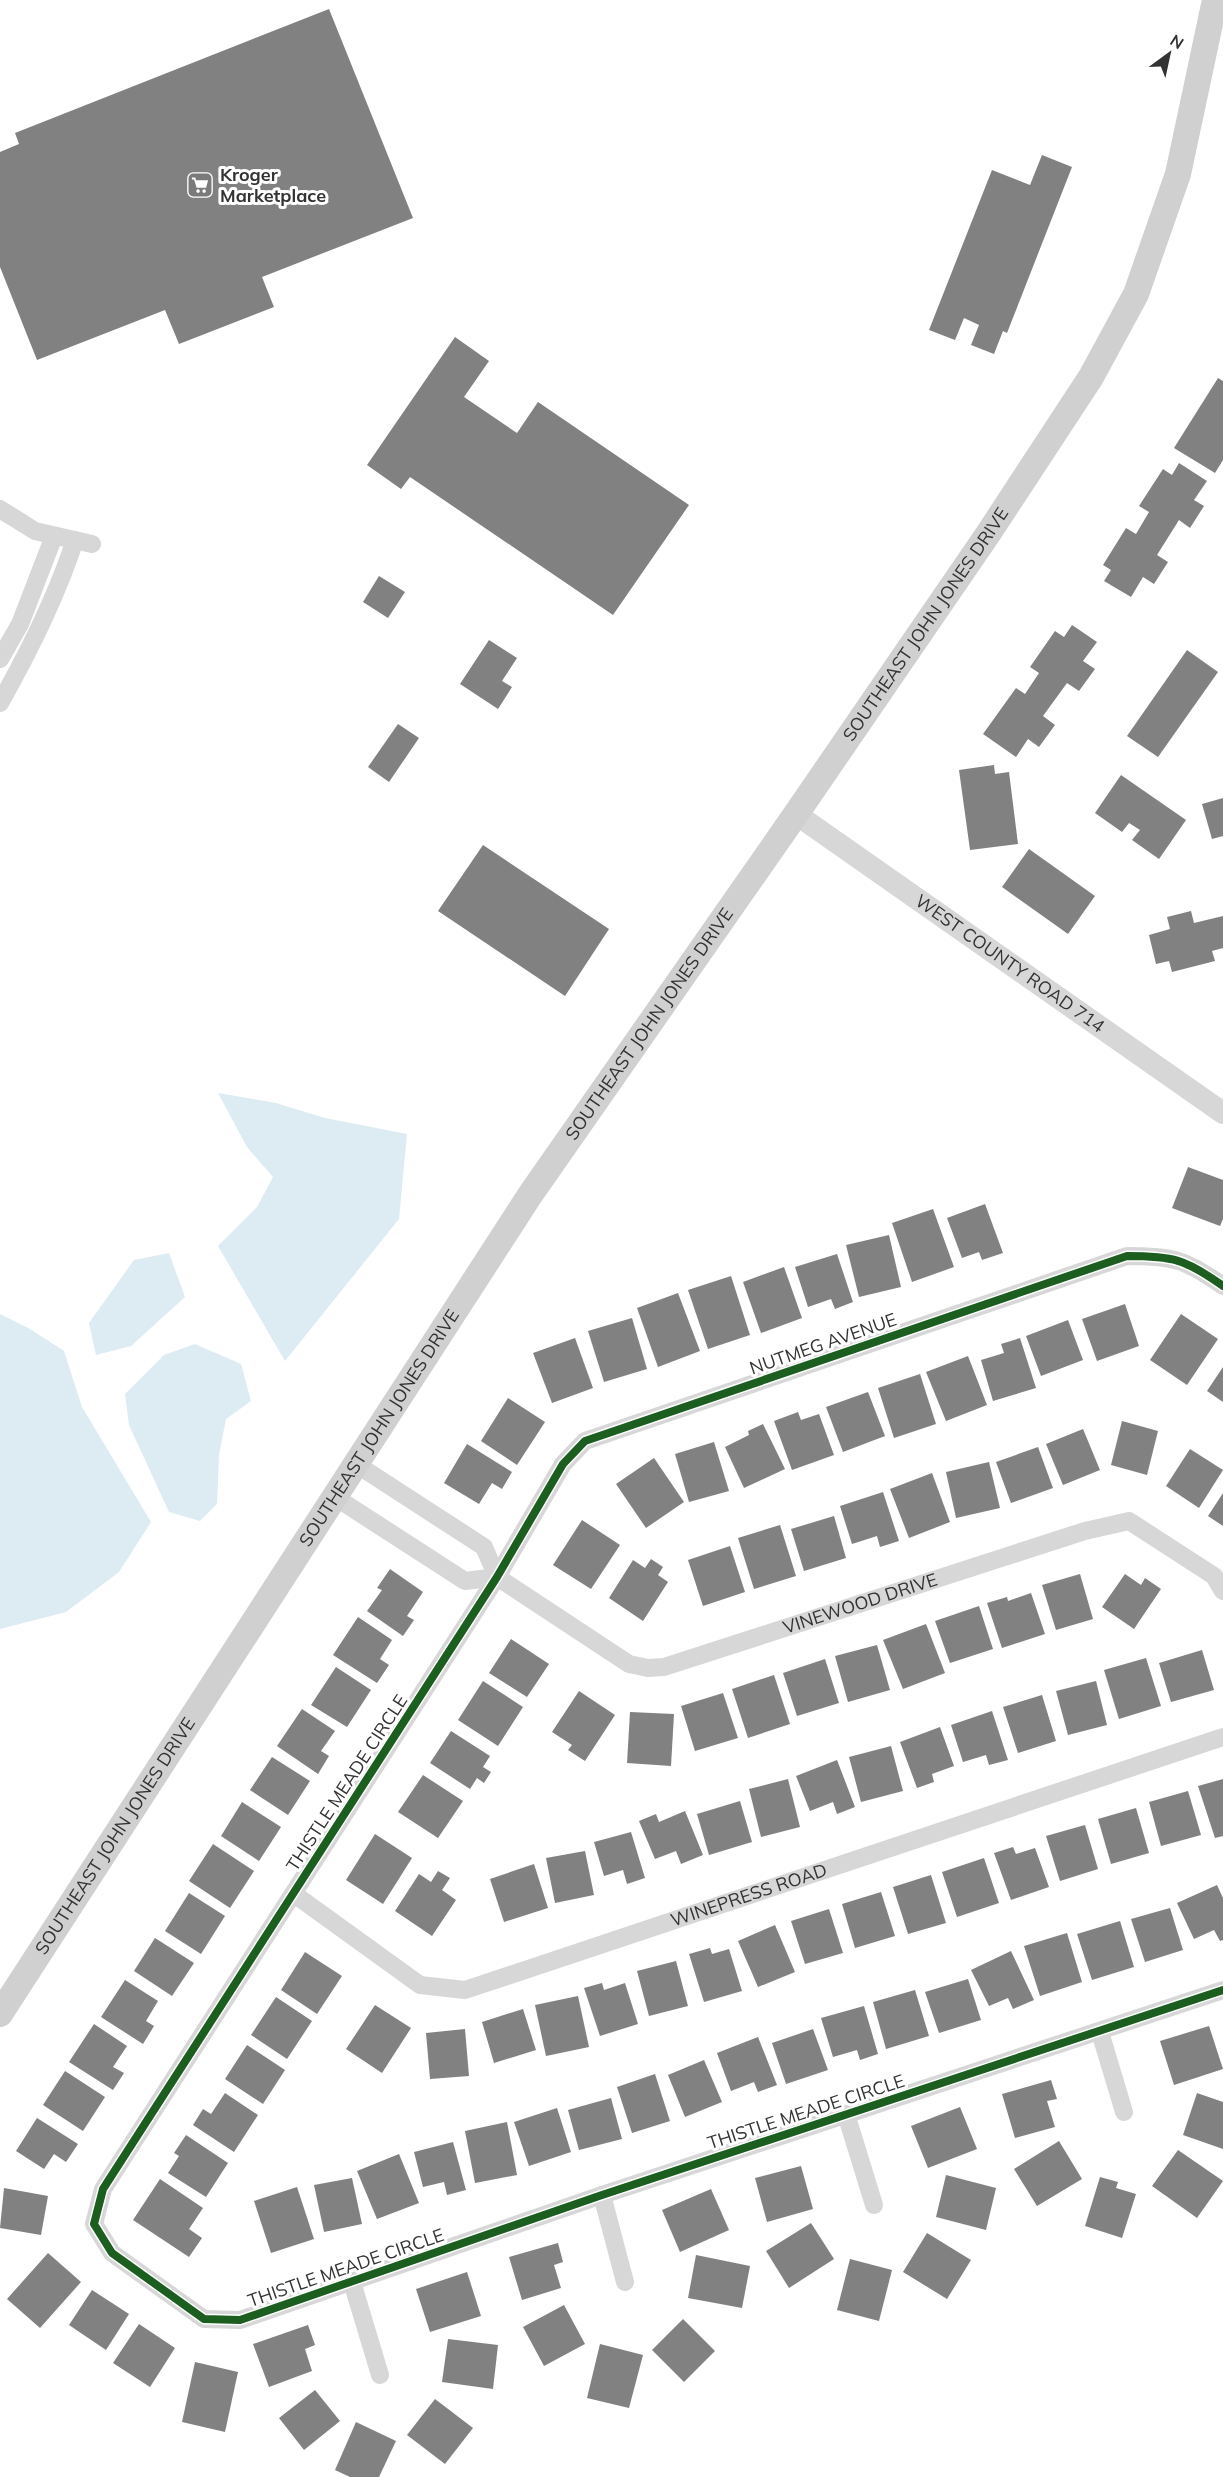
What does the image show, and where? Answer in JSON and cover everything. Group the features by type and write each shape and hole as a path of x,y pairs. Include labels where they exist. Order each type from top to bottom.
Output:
{"main road":[{"name":"SOUTHEAST JOHN JONES DRIVE","path":"0,2014 530,1195 796,814 988,534 1091,377 1136,294 1178,174 1215,0"}],"street":[{"path":"0,509 35,531 83,542 63,577 30,650 0,703"},
{"path":"0,659 20,624 54,536"},
{"name":"WEST COUNTY ROAD 714","path":"796,814 1223,1113"},
{"name":"NUTMEG AVENUE","path":"497,1577 563,1464 585,1441 1127,1256 1158,1256 1182,1260 1223,1286"},
{"path":"335,1497 465,1581 497,1577 484,1546 356,1464"},
{"name":"VINEWOOD DRIVE","path":"497,1577 629,1664 648,1668 664,1667 1085,1531 1130,1521 1214,1576 1223,1591"},
{"name":"THISTLE MEADE CIRCLE","path":"497,1577 103,2189 94,2224 112,2253 204,2319 240,2320 602,2195 1223,1990"},
{"name":"WINEPRESS ROAD","path":"294,1894 420,1985 465,1990 1223,1737"},
{"path":"1100,2032 1124,2112"},
{"path":"846,2114 874,2205"},
{"path":"602,2195 625,2282"},
{"path":"352,2282 380,2375"}],"shaded area":[{"path":"218,1093 276,1103 325,1118 407,1134 399,1219 285,1361 218,1246 257,1207 273,1177 247,1147"},
{"path":"169,1253 185,1297 131,1346 96,1355 89,1323 134,1260"},
{"path":"0,1314 30,1329 64,1351 82,1407 151,1522 119,1572 66,1612 0,1629"},
{"path":"195,1344 241,1364 251,1401 226,1419 219,1455 217,1504 200,1521 169,1512 129,1425 125,1394 164,1355"}],"building":[{"name":"Kroger Marketplace","path":"329,9 413,218 262,277 274,307 179,344 165,310 37,360 0,267 0,152 19,144 15,133"},
{"path":"1042,155 1072,167 1007,333 1003,331 994,354 971,345 979,325 964,318 955,340 929,330 992,170 1030,185"},
{"path":"455,337 489,361 464,397 517,433 538,402 689,505 613,615 410,477 401,489 367,465"},
{"path":"1218,378 1223,381 1223,460 1215,473 1174,448"},
{"path":"1179,463 1207,481 1194,500 1204,506 1190,528 1179,520 1157,555 1168,562 1154,584 1143,577 1131,597 1104,581 1111,570 1103,565 1126,528 1136,534 1149,512 1139,506 1163,469 1172,475"},
{"path":"379,576 405,592 388,618 363,602"},
{"path":"1072,625 1097,642 1083,661 1095,669 1079,691 1067,683 1043,716 1055,725 1039,747 1028,739 1016,757 983,734 1016,688 1025,694 1039,673 1030,667 1055,631 1064,637"},
{"path":"489,640 517,658 502,681 512,687 498,709 460,684"},
{"path":"1187,650 1218,672 1158,757 1127,736"},
{"path":"398,724 419,738 389,782 368,767"},
{"path":"994,765 995,774 1009,772 1018,844 970,850 959,770"},
{"path":"1121,775 1186,820 1159,859 1132,840 1140,830 1129,823 1122,832 1095,813"},
{"path":"1223,798 1223,836 1212,839 1202,804"},
{"path":"483,845 609,929 565,996 438,911"},
{"path":"1029,849 1095,896 1068,934 1002,887"},
{"path":"1191,911 1194,923 1223,916 1223,948 1212,951 1215,961 1172,972 1169,961 1156,964 1149,935 1170,929 1167,917"},
{"path":"1188,1167 1223,1180 1223,1219 1220,1226 1172,1208"},
{"path":"985,1204 1003,1253 982,1260 979,1252 962,1258 947,1218"},
{"path":"933,1209 954,1267 912,1282 892,1223"},
{"path":"889,1235 901,1287 859,1297 846,1245"},
{"path":"837,1254 853,1302 835,1309 831,1299 808,1307 795,1267"},
{"path":"784,1267 802,1318 761,1333 743,1282"},
{"path":"731,1276 750,1335 708,1349 688,1290"},
{"path":"678,1293 700,1351 658,1367 637,1308"},
{"path":"1125,1304 1139,1346 1097,1361 1082,1319"},
{"path":"1181,1314 1218,1339 1187,1385 1150,1360"},
{"path":"632,1318 647,1369 604,1382 588,1331"},
{"path":"1068,1320 1083,1360 1041,1376 1026,1336"},
{"path":"575,1338 593,1388 552,1403 533,1353"},
{"path":"1020,1338 1036,1388 993,1401 981,1360 1004,1353 1001,1344"},
{"path":"968,1356 987,1405 946,1421 926,1372"},
{"path":"1223,1367 1223,1402 1207,1391"},
{"path":"920,1374 936,1424 894,1438 878,1388"},
{"path":"868,1392 885,1436 843,1452 826,1407"},
{"path":"508,1398 545,1422 517,1465 481,1441"},
{"path":"798,1412 801,1420 819,1414 834,1455 792,1470 774,1421"},
{"path":"1122,1421 1158,1431 1147,1475 1111,1465"},
{"path":"763,1424 785,1469 744,1488 725,1447 749,1435 748,1431"},
{"path":"1083,1429 1100,1470 1063,1485 1046,1444"},
{"path":"714,1442 729,1491 689,1502 675,1454"},
{"path":"467,1444 512,1472 502,1489 492,1483 479,1504 444,1483"},
{"path":"1038,1447 1053,1488 1011,1503 996,1462"},
{"path":"1190,1449 1223,1470 1199,1508 1166,1486"},
{"path":"654,1458 684,1502 646,1528 616,1484"},
{"path":"989,1462 1000,1508 956,1518 946,1472"},
{"path":"932,1473 950,1522 909,1538 890,1489"},
{"path":"883,1492 899,1541 880,1547 877,1536 852,1544 840,1506"},
{"path":"1223,1493 1223,1526 1208,1516"},
{"path":"834,1516 846,1558 804,1571 791,1529"},
{"path":"582,1520 620,1545 591,1589 553,1565"},
{"path":"780,1525 796,1576 754,1589 738,1538"},
{"path":"730,1546 745,1592 703,1606 688,1560"},
{"path":"651,1559 663,1567 658,1575 668,1582 643,1621 609,1598 633,1560 645,1568"},
{"path":"390,1569 423,1592 407,1616 414,1620 403,1636 367,1611 382,1590 377,1588"},
{"path":"1080,1574 1093,1619 1056,1630 1042,1585"},
{"path":"1125,1574 1141,1585 1145,1578 1161,1589 1134,1629 1102,1607"},
{"path":"1031,1593 1045,1634 1002,1648 987,1603 1007,1597 1008,1601"},
{"path":"979,1606 993,1649 950,1663 935,1621"},
{"path":"358,1617 392,1640 380,1659 389,1665 377,1683 333,1655"},
{"path":"926,1624 945,1673 903,1689 883,1640"},
{"path":"511,1639 549,1664 527,1697 489,1673"},
{"path":"877,1645 890,1690 848,1702 835,1656"},
{"path":"1202,1650 1214,1690 1171,1702 1159,1663"},
{"path":"1146,1658 1161,1706 1119,1719 1104,1670"},
{"path":"825,1659 839,1703 797,1716 783,1673"},
{"path":"336,1667 371,1690 347,1727 311,1705"},
{"path":"774,1675 790,1724 748,1738 732,1689"},
{"path":"483,1681 523,1707 498,1746 458,1720"},
{"path":"1096,1681 1107,1725 1068,1735 1056,1691"},
{"path":"579,1691 615,1715 585,1761 568,1750 572,1745 552,1732"},
{"path":"723,1693 738,1738 695,1751 681,1706"},
{"path":"1042,1695 1056,1741 1018,1753 1003,1707"},
{"path":"302,1709 335,1731 321,1751 329,1756 318,1774 277,1746"},
{"path":"992,1711 1008,1760 989,1765 986,1755 963,1762 951,1725"},
{"path":"630,1712 674,1714 671,1766 627,1763"},
{"path":"940,1727 954,1766 932,1774 934,1782 917,1788 900,1742"},
{"path":"451,1731 490,1756 483,1767 491,1772 484,1783 477,1778 470,1789 430,1763"},
{"path":"891,1746 903,1791 861,1802 849,1757"},
{"path":"272,1757 310,1781 288,1815 250,1790"},
{"path":"837,1760 855,1807 837,1814 833,1802 810,1811 796,1776"},
{"path":"423,1775 463,1801 438,1838 398,1812"},
{"path":"788,1779 800,1827 761,1837 749,1789"},
{"path":"1223,1779 1223,1836 1215,1838 1198,1786"},
{"path":"1188,1791 1201,1835 1161,1846 1149,1802"},
{"path":"740,1801 752,1842 709,1855 697,1814"},
{"path":"242,1802 281,1827 259,1861 221,1836"},
{"path":"1136,1808 1149,1853 1111,1864 1098,1819"},
{"path":"685,1811 703,1855 681,1864 676,1851 655,1859 639,1821 656,1814 659,1822"},
{"path":"1085,1825 1098,1869 1060,1881 1046,1836"},
{"path":"631,1832 645,1878 627,1884 623,1870 604,1876 594,1842"},
{"path":"375,1834 412,1858 383,1904 346,1880"},
{"path":"213,1844 254,1871 230,1908 189,1881"},
{"path":"1013,1847 1016,1854 1035,1848 1049,1887 1011,1900 994,1853"},
{"path":"585,1851 594,1895 555,1903 546,1858"},
{"path":"984,1858 999,1903 957,1917 942,1872"},
{"path":"534,1864 548,1908 504,1922 490,1879"},
{"path":"438,1871 450,1878 442,1890 456,1900 432,1936 395,1911 419,1874 431,1882"},
{"path":"931,1875 946,1923 908,1934 893,1887"},
{"path":"1217,1885 1223,1898 1223,1940 1220,1941 1214,1930 1194,1939 1177,1903"},
{"path":"881,1892 895,1936 855,1948 842,1904"},
{"path":"189,1893 225,1916 201,1954 165,1931"},
{"path":"1170,1908 1183,1950 1145,1962 1131,1919"},
{"path":"829,1909 843,1953 805,1964 791,1921"},
{"path":"1120,1921 1134,1967 1092,1980 1077,1934"},
{"path":"775,1925 795,1972 758,1987 738,1941"},
{"path":"1067,1933 1082,1982 1040,1996 1024,1946"},
{"path":"155,1938 194,1963 172,1996 134,1971"},
{"path":"710,1948 712,1954 729,1949 742,1991 704,2002 689,1954"},
{"path":"1011,1951 1034,2000 1013,2009 1008,1998 989,2006 971,1970"},
{"path":"305,1952 342,1976 317,2014 281,1990"},
{"path":"676,1961 688,2006 649,2016 637,1971"},
{"path":"968,1979 981,2020 939,2033 925,1992"},
{"path":"125,1980 158,2001 146,2021 154,2026 143,2044 101,2017"},
{"path":"602,1983 604,1990 625,1983 638,2024 600,2036 584,1988"},
{"path":"915,1990 929,2036 886,2049 873,2002"},
{"path":"578,1996 589,2047 546,2056 535,2005"},
{"path":"276,1997 312,2021 287,2059 251,2035"},
{"path":"375,2005 411,2028 382,2073 346,2049"},
{"path":"864,2006 878,2054 860,2060 857,2050 833,2057 821,2018"},
{"path":"523,2009 536,2050 494,2063 482,2022"},
{"path":"94,2024 127,2046 113,2067 124,2073 113,2090 69,2062"},
{"path":"1209,2026 1223,2069 1174,2085 1160,2041"},
{"path":"465,2029 469,2076 430,2079 426,2033"},
{"path":"813,2029 828,2070 786,2084 772,2043"},
{"path":"758,2037 777,2085 758,2092 754,2082 731,2091 717,2053"},
{"path":"247,2045 285,2070 263,2104 225,2079"},
{"path":"704,2060 722,2102 685,2117 668,2075"},
{"path":"65,2071 105,2097 83,2131 43,2105"},
{"path":"655,2074 670,2121 632,2133 617,2087"},
{"path":"1051,2080 1057,2099 1047,2101 1055,2127 1015,2138 1002,2094"},
{"path":"225,2093 258,2115 234,2152 193,2125 203,2109 211,2114"},
{"path":"1197,2093 1223,2102 1223,2149 1183,2135"},
{"path":"611,2098 622,2139 579,2150 568,2110"},
{"path":"960,2107 977,2149 928,2168 911,2126"},
{"path":"557,2108 571,2152 529,2166 514,2122"},
{"path":"37,2118 78,2144 66,2162 54,2154 44,2169 16,2151"},
{"path":"507,2122 517,2175 475,2183 465,2131"},
{"path":"186,2135 228,2163 206,2197 168,2173 179,2156 174,2153"},
{"path":"1059,2141 1082,2179 1037,2206 1014,2169"},
{"path":"453,2142 466,2190 447,2195 444,2182 423,2187 414,2152"},
{"path":"1178,2150 1223,2181 1197,2218 1152,2186"},
{"path":"399,2154 419,2203 377,2219 357,2171"},
{"path":"801,2166 813,2209 767,2222 755,2178"},
{"path":"946,2175 996,2188 986,2230 936,2217"},
{"path":"1100,2177 1118,2182 1116,2188 1136,2194 1122,2238 1085,2226"},
{"path":"352,2178 362,2224 324,2232 314,2185"},
{"path":"160,2179 203,2208 189,2229 202,2238 189,2257 133,2220"},
{"path":"297,2187 314,2239 271,2253 254,2201"},
{"path":"4,2188 48,2196 41,2235 0,2228"},
{"path":"711,2189 729,2230 680,2252 662,2210"},
{"path":"811,2223 834,2259 789,2288 766,2251"},
{"path":"927,2233 971,2260 947,2299 903,2272"},
{"path":"558,2243 563,2262 554,2265 561,2288 522,2300 509,2257"},
{"path":"48,2253 81,2282 40,2328 7,2299"},
{"path":"696,2255 750,2266 742,2308 688,2298"},
{"path":"850,2259 892,2270 879,2321 837,2310"},
{"path":"467,2272 481,2316 430,2332 416,2289"},
{"path":"92,2290 129,2314 106,2350 69,2325"},
{"path":"564,2305 585,2344 544,2366 523,2327"},
{"path":"683,2319 715,2351 684,2382 652,2350"},
{"path":"139,2324 175,2348 150,2387 113,2363"},
{"path":"308,2325 315,2345 305,2349 312,2371 269,2387 253,2344"},
{"path":"448,2339 498,2345 493,2389 442,2382"},
{"path":"600,2344 643,2355 629,2408 587,2398"},
{"path":"195,2362 238,2372 225,2432 182,2422"},
{"path":"315,2390 340,2421 304,2450 279,2418"},
{"path":"435,2399 473,2428 445,2464 407,2435"},
{"path":"356,2422 396,2441 379,2477 350,2477 335,2470"}],"cycle path":[{"path":"1223,1286 1198,1270 1178,1261 1168,1258 1127,1256 585,1441 563,1464 497,1577 103,2189 94,2224 112,2253 204,2319 240,2320 602,2195 1223,1990"}],"place":[{"name":"Kroger Marketplace","path":"200,185"}]}
